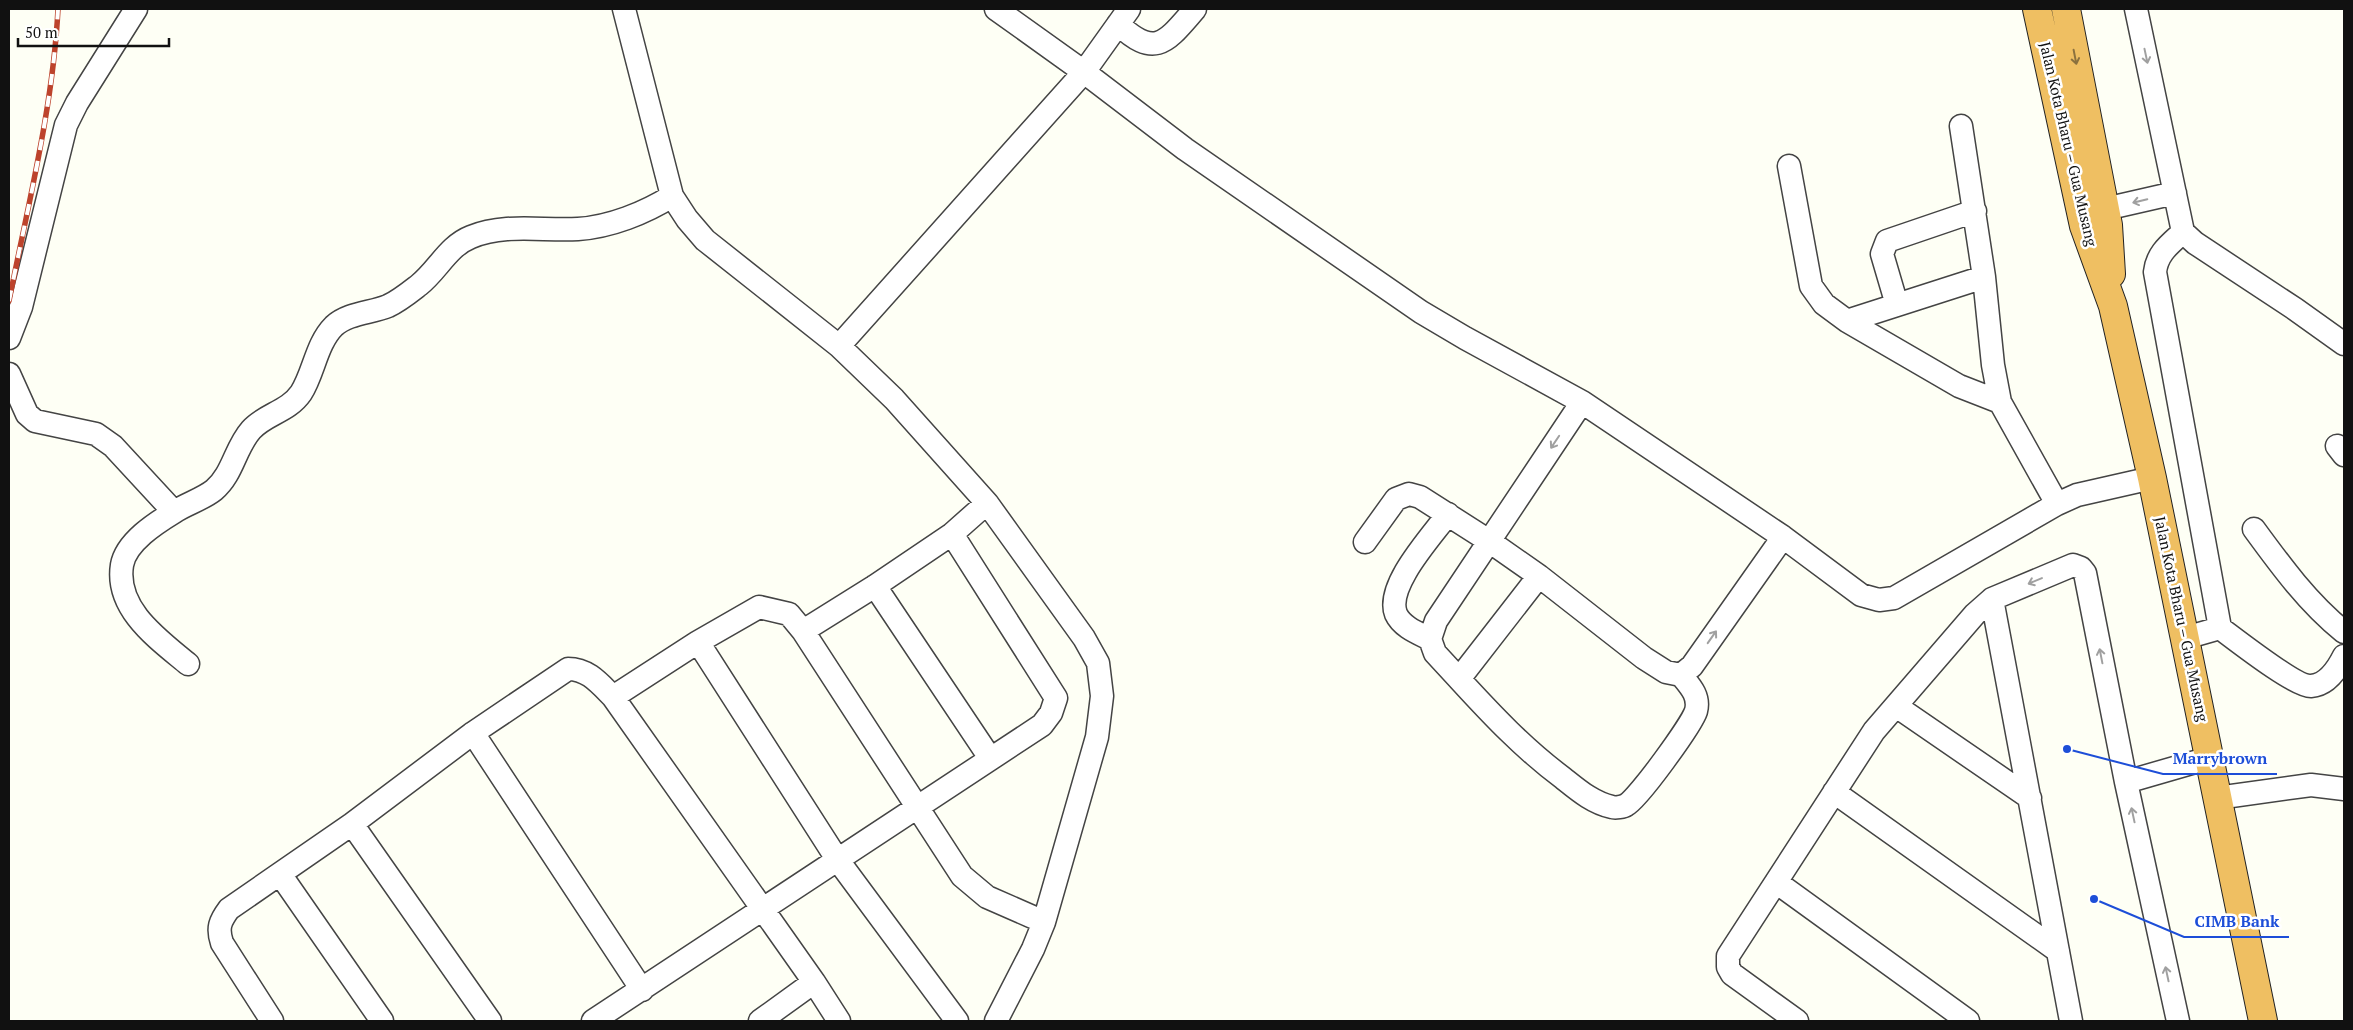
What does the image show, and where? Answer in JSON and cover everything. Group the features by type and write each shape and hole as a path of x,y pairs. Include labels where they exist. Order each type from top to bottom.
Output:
{"highway":[{"name":"Jalan Kota Bharu – Gua Musang","path":"2037,9 2084,226 2113,306 2152,478 2263,1021"},
{"name":"Jalan Kota Bharu – Gua Musang","path":"2066,9 2108,225 2113,306"}],"street":[{"path":"9,338 21,307 66,125 77,103 136,9"},
{"path":"996,9 1084,72 1185,150 1421,312 1582,402 1783,536 1861,595 1879,600 1894,598 2057,504 2077,495 2152,478"},
{"path":"1124,17 1131,37 1141,42 1156,44 1170,38 1194,9"},
{"path":"2136,9 2183,232 2195,243 2344,344"},
{"path":"630,10 672,196 687,220 705,240 839,346 894,399 988,503 1084,638 1098,663 1102,696 1097,737 1044,922 1033,949 996,1021"},
{"path":"839,346 1084,72 1124,17"},
{"path":"1961,126 1975,211 1993,365 2000,402 2057,504"},
{"path":"1789,166 1811,286 1824,304 1847,321 1959,386 2000,402"},
{"path":"2105,209 2175,193"},
{"path":"188,664 148,631 133,611 122,585 122,564 128,551 151,528 174,512 213,491 225,478 245,438 253,428 294,402 302,391 325,338 334,326 344,319 389,306 421,283 449,252 469,238 502,228 580,229 611,222 651,209 672,196"},
{"path":"1897,305 1882,254 1887,241 1975,211"},
{"path":"2183,232 2162,251 2156,262 2155,272 2220,628 2270,664 2300,683 2311,686 2336,672 2344,656"},
{"path":"1847,321 1984,277"},
{"path":"9,374 27,414 35,421 96,434 113,446 174,512"},
{"path":"1582,402 1436,621 1430,639 1435,652 1493,717 1530,753 1588,797 1613,808 1626,806 1638,796 1696,712 1697,696 1681,674"},
{"path":"1365,542 1396,499 1409,494 1420,497 1490,540 1644,658 1666,672 1681,674 1692,666 1783,536"},
{"path":"802,631 875,586 952,534 988,503"},
{"path":"1430,639 1407,627 1396,614 1395,594 1404,575 1448,514"},
{"path":"2254,529 2308,598 2343,626"},
{"path":"593,1021 1042,725 1051,713 1056,698 952,534"},
{"path":"1797,1021 1732,974 1728,966 1728,956 1874,731 1976,614 1992,599 2072,565 2081,568 2084,573 2126,782 2178,1021"},
{"path":"1459,679 1539,576"},
{"path":"875,586 990,758"},
{"path":"1992,599 2071,1021"},
{"path":"613,697 698,642 759,606 788,614 802,631 962,876 987,897 1044,922"},
{"path":"2185,638 2220,628"},
{"path":"698,642 838,859 958,1021"},
{"path":"272,1021 222,943 218,932 221,920 230,909 352,824 473,733 568,669 578,669 587,673 613,697 814,982 839,1021"},
{"path":"1896,706 2030,798"},
{"path":"473,733 642,990"},
{"path":"2126,782 2209,758"},
{"path":"2217,798 2311,785 2344,789"},
{"path":"1834,792 2058,951"},
{"path":"352,824 490,1021"},
{"path":"280,874 382,1021"},
{"path":"1776,882 1968,1021"},
{"path":"760,1021 814,982"}],"railway":[{"path":"9,301 45,119 51,82 58,9"}],"place":[{"name":"Marrybrown","path":"2067,749"},
{"name":"CIMB Bank","path":"2094,899"}]}
